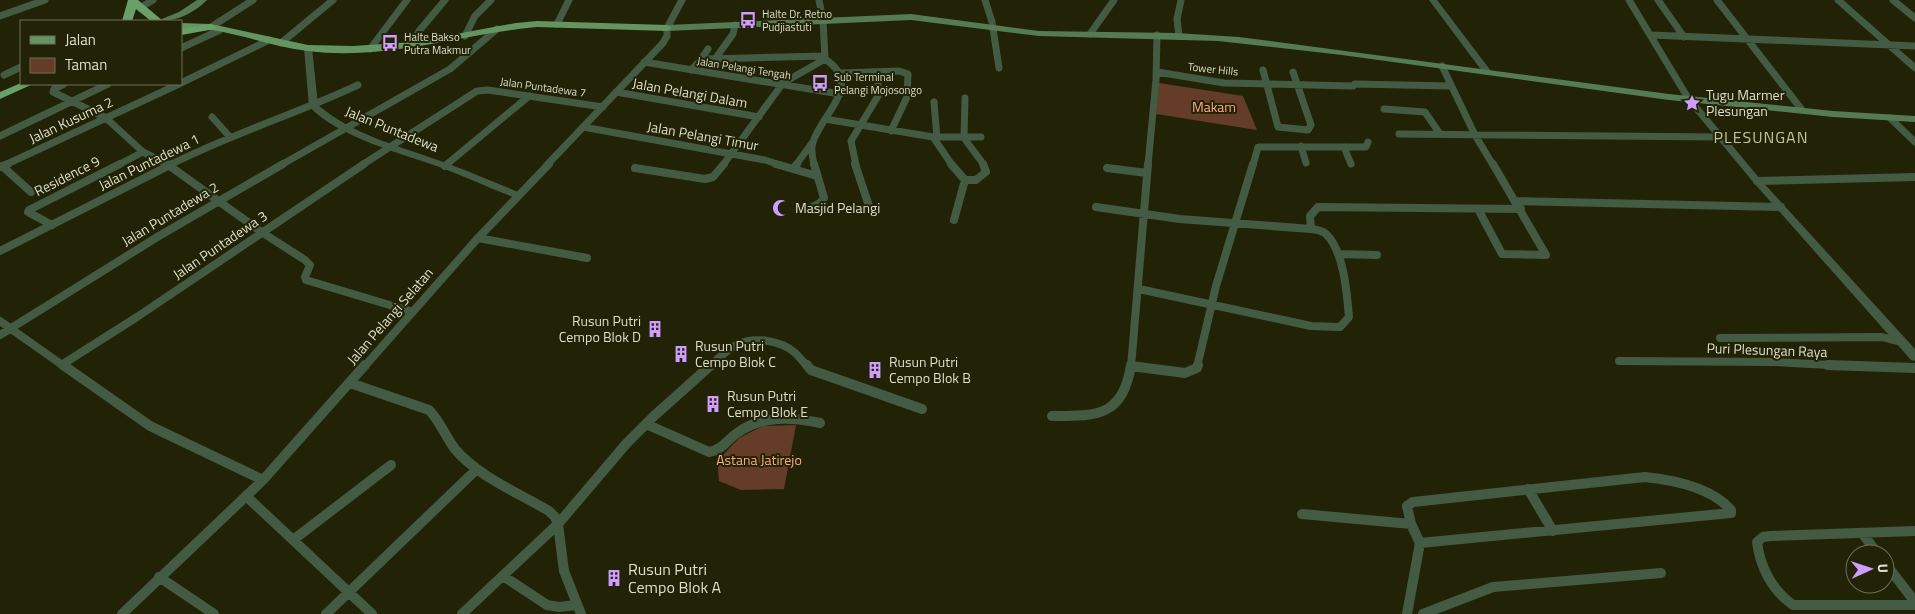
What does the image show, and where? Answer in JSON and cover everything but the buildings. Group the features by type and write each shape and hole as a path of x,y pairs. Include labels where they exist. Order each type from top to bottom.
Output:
{"highway":[{"path":"127,20 135,3 157,20"},
{"path":"182,32 216,29"},
{"path":"0,89 20,80"},
{"path":"0,96 26,85"}],"main road":[{"path":"165,20 182,14 203,0"},
{"path":"182,26 216,29 308,48 370,49 413,45 516,26 557,24 667,28 911,17 1032,33 1157,35 1258,41 1688,98 1915,119"}],"street":[{"path":"0,16 45,0"},
{"path":"135,3 153,0"},
{"path":"182,48 216,29 252,0"},
{"path":"281,43 333,0"},
{"path":"370,49 407,0"},
{"path":"413,45 419,31 445,0"},
{"path":"466,36 470,22 491,0"},
{"path":"557,24 569,0"},
{"path":"667,28 682,0"},
{"path":"819,0 823,20 825,57"},
{"path":"985,0 992,22 991,27 1000,68"},
{"path":"1090,34 1114,0"},
{"path":"1179,36 1177,19 1181,0"},
{"path":"1433,0 1488,73"},
{"path":"1629,0 1688,98 1758,181 1915,358"},
{"path":"1658,0 1684,37"},
{"path":"1717,0 1802,110"},
{"path":"1838,0 1915,68"},
{"path":"1892,0 1915,18"},
{"path":"715,59 733,34 735,25"},
{"name":"Jalan Pelangi Selatan","path":"122,614 263,480 517,195 666,39 667,28"},
{"path":"345,127 450,68 497,29"},
{"path":"1052,416 1092,414 1112,409 1123,396 1128,383 1139,289 1143,214 1157,72 1157,35"},
{"path":"1651,35 1915,46"},
{"path":"182,41 202,38"},
{"name":"Jalan Kusuma 2","path":"182,82 269,40"},
{"path":"308,48 314,106"},
{"path":"691,70 708,49"},
{"path":"635,168 710,179 732,154 783,84 825,57"},
{"path":"700,61 715,59 825,57 838,67 842,82 840,94 812,143 794,168"},
{"name":"Jalan Pelangi Tengah","path":"644,62 840,94"},
{"path":"1442,66 1475,135 1516,201 1546,255 1502,254 1478,209"},
{"path":"4,75 20,68"},
{"path":"1263,70 1278,127 1308,130 1311,125 1293,72"},
{"path":"870,209 856,172 851,141 878,96 878,72"},
{"path":"841,73 903,72 908,75 908,96 891,130"},
{"name":"Tower Hills","path":"1157,72 1224,83 1451,86"},
{"path":"62,85 54,89 53,92 106,118 143,152 170,164 263,233 308,263 310,265 305,277 306,280 413,312"},
{"path":"0,136 106,85"},
{"name":"Jalan Kusuma 2","path":"1,166 176,85"},
{"name":"Jalan Puntadewa 1","path":"0,251 170,164 230,137 314,106 358,85"},
{"name":"Jalan Puntadewa 7","path":"480,90 603,107"},
{"name":"Jalan Puntadewa 3","path":"63,364 263,233 390,146 480,90"},
{"name":"Jalan Pelangi Dalam","path":"616,92 759,117"},
{"path":"445,166 529,96"},
{"path":"934,102 935,138 958,174 965,180 976,180 986,172 986,168 964,138 965,98"},
{"name":"Jalan Puntadewa","path":"314,106 326,116 345,127 517,195"},
{"path":"1384,109 1425,112 1440,134"},
{"path":"212,117 230,137"},
{"path":"1890,118 1915,142"},
{"path":"825,119 935,138 981,137"},
{"name":"Jalan Puntadewa 2","path":"10,328 345,127"},
{"name":"Jalan Pelangi Timur","path":"583,127 766,160 817,176"},
{"path":"1399,134 1720,137"},
{"path":"1131,366 1185,373 1197,368 1211,303 1258,147 1368,147 1368,142"},
{"path":"806,210 820,203 824,198 817,176 812,143"},
{"path":"1301,146 1306,164"},
{"path":"1344,146 1351,164"},
{"name":"Residence 9","path":"52,225 28,212 29,210 143,152"},
{"path":"1,166 31,192"},
{"path":"1106,168 1148,173"},
{"path":"1758,181 1915,177"},
{"path":"954,220 965,180"},
{"path":"1516,201 1782,207"},
{"path":"1096,207 1143,214 1318,230 1328,236 1338,254 1349,317 1340,327 1312,326 1139,289"},
{"path":"1311,229 1310,213 1318,207 1521,210"},
{"path":"478,238 587,258"},
{"path":"1338,254 1377,255"},
{"path":"0,321 150,426 263,480"},
{"path":"0,335 10,328"},
{"path":"1720,338 1882,337 1901,342"},
{"path":"462,614 558,524 646,424 729,348 742,342 759,340 779,344 794,351 811,370 817,373 922,410"},
{"name":"Puri Plesungan Raya","path":"1619,361 1775,362 1915,368"},
{"path":"350,383 429,410 437,418 455,450 478,469 549,511 558,524 564,570 578,609 547,606 504,576"},
{"path":"646,424 709,452 715,452 737,433 755,423 777,418 798,417 820,423"},
{"path":"293,540 392,465"},
{"path":"326,614 478,469"},
{"path":"1406,614 1420,543 1411,524 1407,506 1413,502 1645,477 1659,478 1711,495 1723,502 1731,510 1731,513 1726,514 1553,532 1420,543"},
{"path":"1528,489 1553,532"},
{"path":"246,496 372,614"},
{"path":"1302,514 1411,524"},
{"path":"1915,531 1771,536 1760,539 1757,542 1757,547 1773,586 1784,600 1793,605 1915,603"},
{"path":"1862,533 1870,544"},
{"path":"1423,614 1493,587 1661,573"},
{"path":"1895,576 1915,603"},
{"path":"159,577 214,614"}],"green space":[{"name":"Makam","path":"1159,83 1243,96 1257,130 1156,114"},
{"name":"Astana Jatirejo","path":"796,425 784,489 741,490 719,481 718,467 721,457 739,438 763,426"}],"place":[{"name":"Halte Dr. Retno Pudjiastuti","path":"748,20"},
{"name":"Halte Bakso Putra Makmur","path":"390,43"},
{"name":"Sub Terminal Pelangi Mojosongo","path":"820,83"},
{"name":"Tugu Marmer Plesungan","path":"1692,103"},
{"name":"Masjid Pelangi","path":"781,208"},
{"name":"Rusun Putri Cempo Blok D","path":"655,329"},
{"name":"Rusun Putri Cempo Blok C","path":"681,354"},
{"name":"Rusun Putri Cempo Blok B","path":"875,370"},
{"name":"Rusun Putri Cempo Blok E","path":"713,404"},
{"name":"Rusun Putri Cempo Blok A","path":"614,578"}],"district":[{"name":"PLESUNGAN","path":"1761,137"}]}
